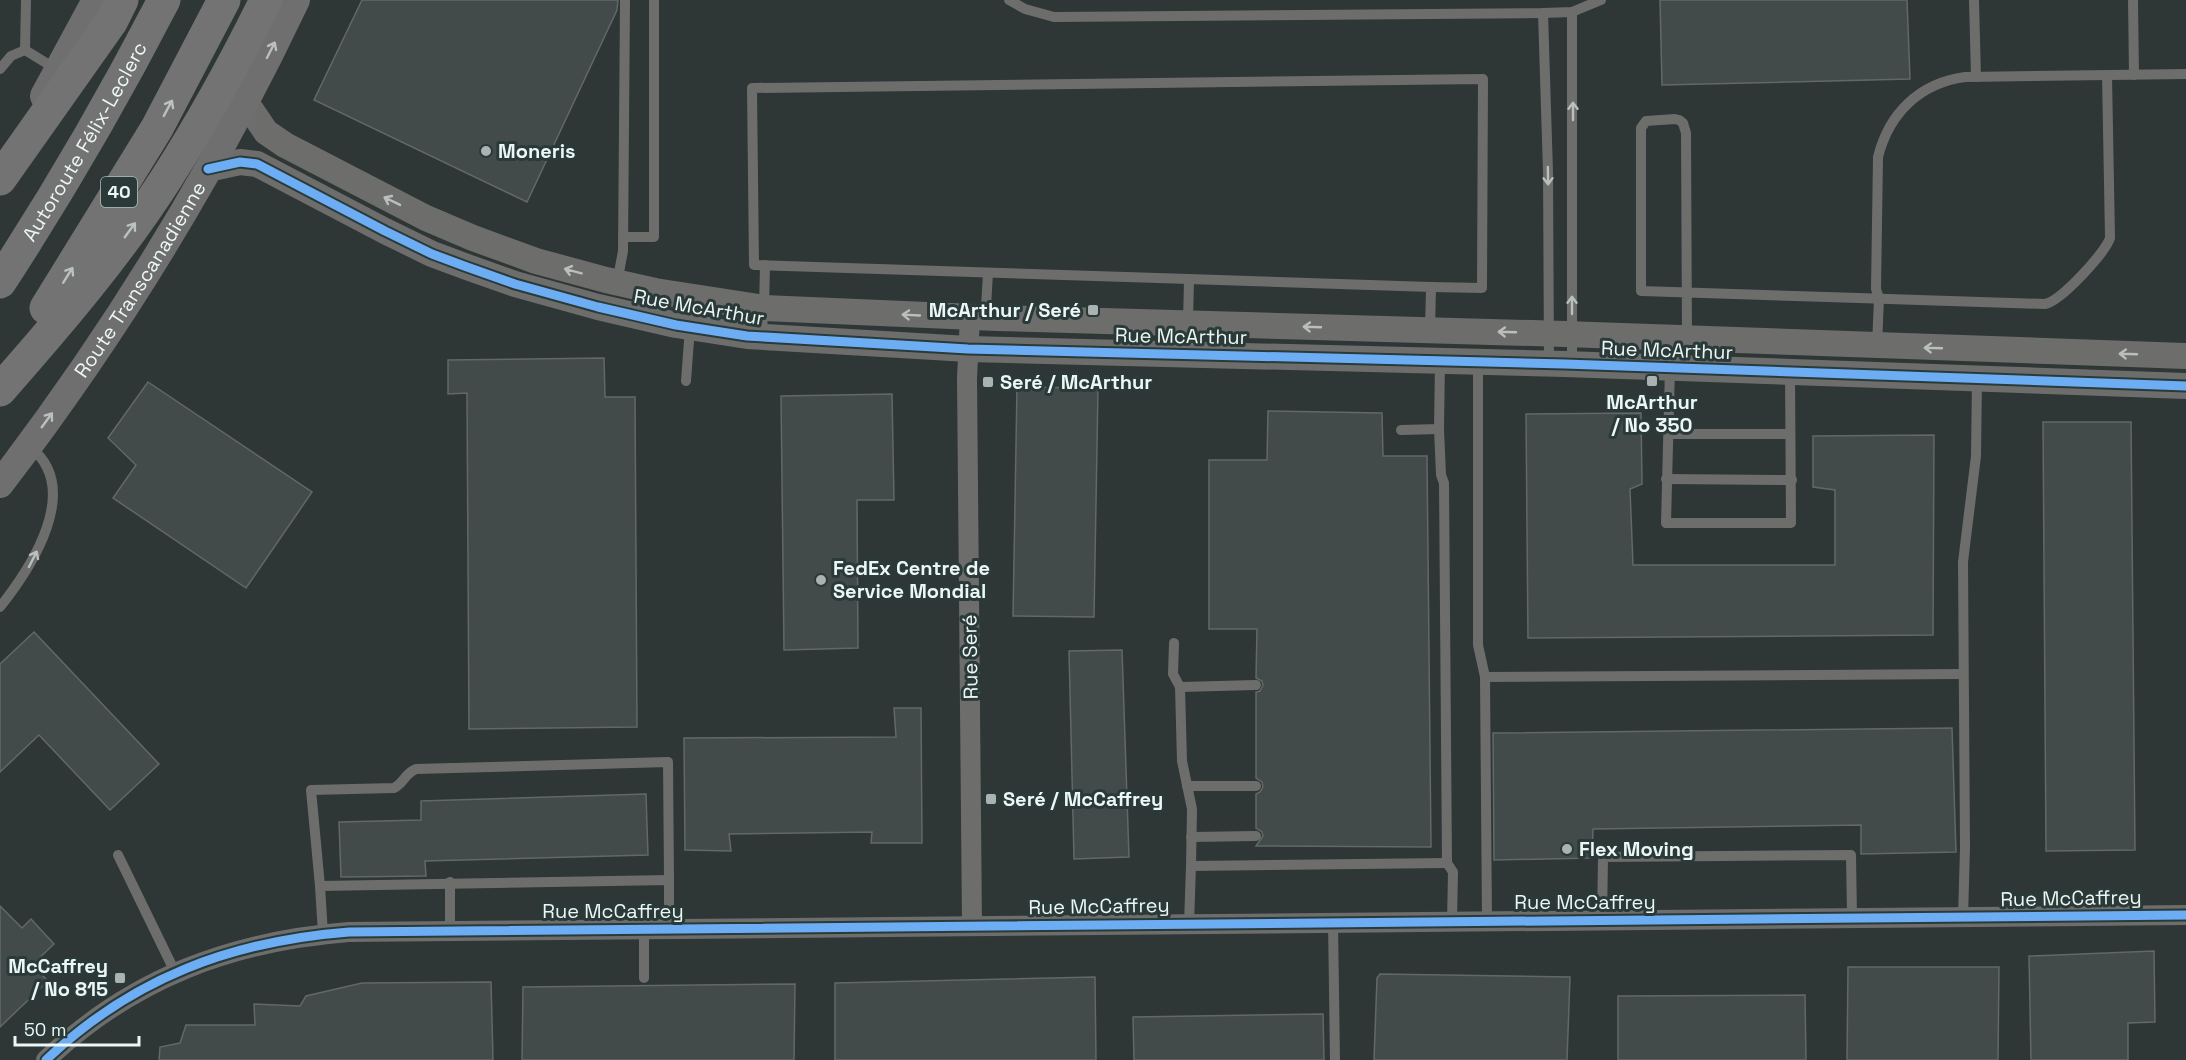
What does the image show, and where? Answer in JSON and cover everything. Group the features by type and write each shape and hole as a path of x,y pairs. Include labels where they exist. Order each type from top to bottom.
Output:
{"highway":[{"path":"0,178 111,22 122,0"},
{"name":"Autoroute Félix-Leclerc","path":"0,282 75,163 164,0"},
{"name":"40","path":"0,376 114,201 157,128 224,0"},
{"path":"0,390 99,273 165,181 217,95 266,0"}],"main road":[{"path":"0,178 96,0"},
{"name":"Route Transcanadienne","path":"0,484 104,339 179,220 245,101 296,0"}],"street":[{"name":"Rue McArthur","path":"245,101 266,132 285,146 515,284 613,296 697,298 764,308 970,317 1560,334 2186,356"},
{"name":"Rue McArthur","path":"208,169 240,162 257,164 385,231 439,240"},
{"name":"Rue McArthur","path":"613,296 690,327 761,337 968,349 1560,364 2186,386"},
{"name":"Rue Seré","path":"970,317 968,349 972,926"},
{"name":"Rue McCaffrey","path":"46,1060 99,1016 147,986 175,972 242,948 323,934 2186,915"}],"lane":[{"path":"25,50 27,0"},
{"path":"613,296 622,260 623,237 625,0"},
{"path":"623,237 654,237 654,0"},
{"path":"1009,0 1025,9 1054,17 1543,13 1572,12 1601,0"},
{"path":"1974,0 1976,77"},
{"path":"2133,0 2134,75"},
{"path":"1560,364 1572,12"},
{"path":"1543,13 1548,172 1560,334 1560,364"},
{"path":"0,69 11,56 25,50"},
{"path":"25,50 58,71"},
{"path":"1687,339 1686,292 1685,128 1675,118 1646,121 1641,128 1641,291 1686,292 1879,298 2045,304 2058,298 2105,249 2110,237 2107,75"},
{"path":"1877,346 1879,298 1876,289 1877,171 1887,129 1901,110 1922,92 1954,78 2186,75"},
{"path":"1483,79 1482,288 765,265 754,265 752,88 1483,79"},
{"path":"761,337 765,265"},
{"path":"970,317 986,307 988,273"},
{"path":"1188,323 1189,279"},
{"path":"1430,330 1431,287"},
{"path":"686,381 690,327"},
{"path":"1440,361 1439,429 1441,474 1444,483 1447,863 1453,872 1452,921"},
{"path":"1478,362 1478,645 1485,677 1487,921"},
{"path":"1670,368 1666,523 1791,523 1790,372"},
{"path":"1963,917 1965,848 1963,562 1976,456 1977,380"},
{"path":"1401,430 1439,429"},
{"path":"1670,434 1789,434"},
{"path":"0,607 21,581 34,558 46,531 51,505 53,492 47,467 40,456 29,446"},
{"path":"1666,479 1792,480"},
{"path":"1174,643 1173,674 1180,687 1182,761 1192,809 1189,924"},
{"path":"1485,677 1962,674"},
{"path":"1180,687 1256,685"},
{"path":"323,934 311,790 394,788 402,783 407,774 416,769 668,762 669,929"},
{"path":"1187,786 1256,786"},
{"path":"1191,837 1256,837"},
{"path":"118,855 175,972"},
{"path":"1602,920 1603,857 1627,856 1851,855 1852,917"},
{"path":"1191,866 1447,863"},
{"path":"320,886 669,880"},
{"path":"450,882 450,931"},
{"path":"1333,922 1335,1060"},
{"path":"644,929 644,978"}],"building":[{"name":"Moneris","path":"362,0 618,0 617,10 527,202 314,100"},
{"path":"1660,0 1907,0 1910,79 1662,85"},
{"path":"604,358 605,397 635,397 637,727 469,729 467,393 448,394 448,360"},
{"path":"148,382 312,492 246,588 113,498 136,465 108,438"},
{"path":"1017,387 1098,388 1094,617 1013,616"},
{"name":"FedEx Centre de Service Mondial","path":"892,394 894,500 857,500 858,648 784,650 781,396"},
{"path":"1268,411 1382,413 1383,456 1427,456 1431,847 1256,846 1263,836 1262,832 1256,828 1256,794 1263,787 1262,782 1256,778 1256,692 1260,691 1263,685 1262,681 1256,678 1257,629 1209,629 1209,460 1267,460"},
{"path":"1641,413 1642,484 1630,489 1633,565 1835,565 1835,490 1813,487 1813,436 1934,435 1933,635 1528,638 1526,414"},
{"path":"2043,422 2131,422 2135,850 2046,851"},
{"path":"34,632 159,764 110,810 39,735 0,772 0,664"},
{"path":"1122,650 1129,857 1074,859 1069,651"},
{"path":"894,708 921,708 922,843 871,843 872,832 729,834 731,851 685,850 684,738 896,737"},
{"path":"1952,728 1956,852 1861,854 1861,825 1593,829 1592,858 1494,860 1493,733"},
{"path":"646,794 648,855 425,861 426,876 341,877 339,822 421,820 421,801"},
{"path":"0,906 22,928 31,919 54,944 32,965 48,981 0,1027"},
{"path":"2154,951 2155,1022 2128,1023 2128,1060 2031,1060 2029,956"},
{"path":"1848,967 1999,967 1998,1060 1847,1060"},
{"path":"1380,974 1570,977 1567,1060 1374,1060 1377,978"},
{"path":"1095,977 1096,1060 835,1060 835,983"},
{"path":"491,982 493,1060 159,1060 160,1047 180,1043 186,1025 255,1025 254,1004 300,1006 306,996 362,983"},
{"path":"795,984 794,1060 522,1060 523,987"},
{"path":"1805,995 1806,1060 1618,1060 1618,996"},
{"path":"1323,1014 1324,1060 1134,1060 1133,1017"}],"cycle path":[{"path":"208,169 240,162 257,164 432,254 515,284 598,307 676,325 747,336 968,349 1565,364 2186,386"},
{"path":"46,1060 79,1031 113,1007 149,986 186,969 264,944 349,932 2186,915"}],"place":[{"name":"Moneris","path":"486,151"},
{"name":"McArthur / Seré","path":"1093,310"},
{"name":"McArthur / No 350","path":"1652,381"},
{"name":"Seré / McArthur","path":"988,382"},
{"name":"FedEx Centre de Service Mondial","path":"821,580"},
{"name":"Seré / McCaffrey","path":"991,799"},
{"name":"Flex Moving","path":"1567,849"},
{"name":"McCaffrey / No 815","path":"120,978"}]}
